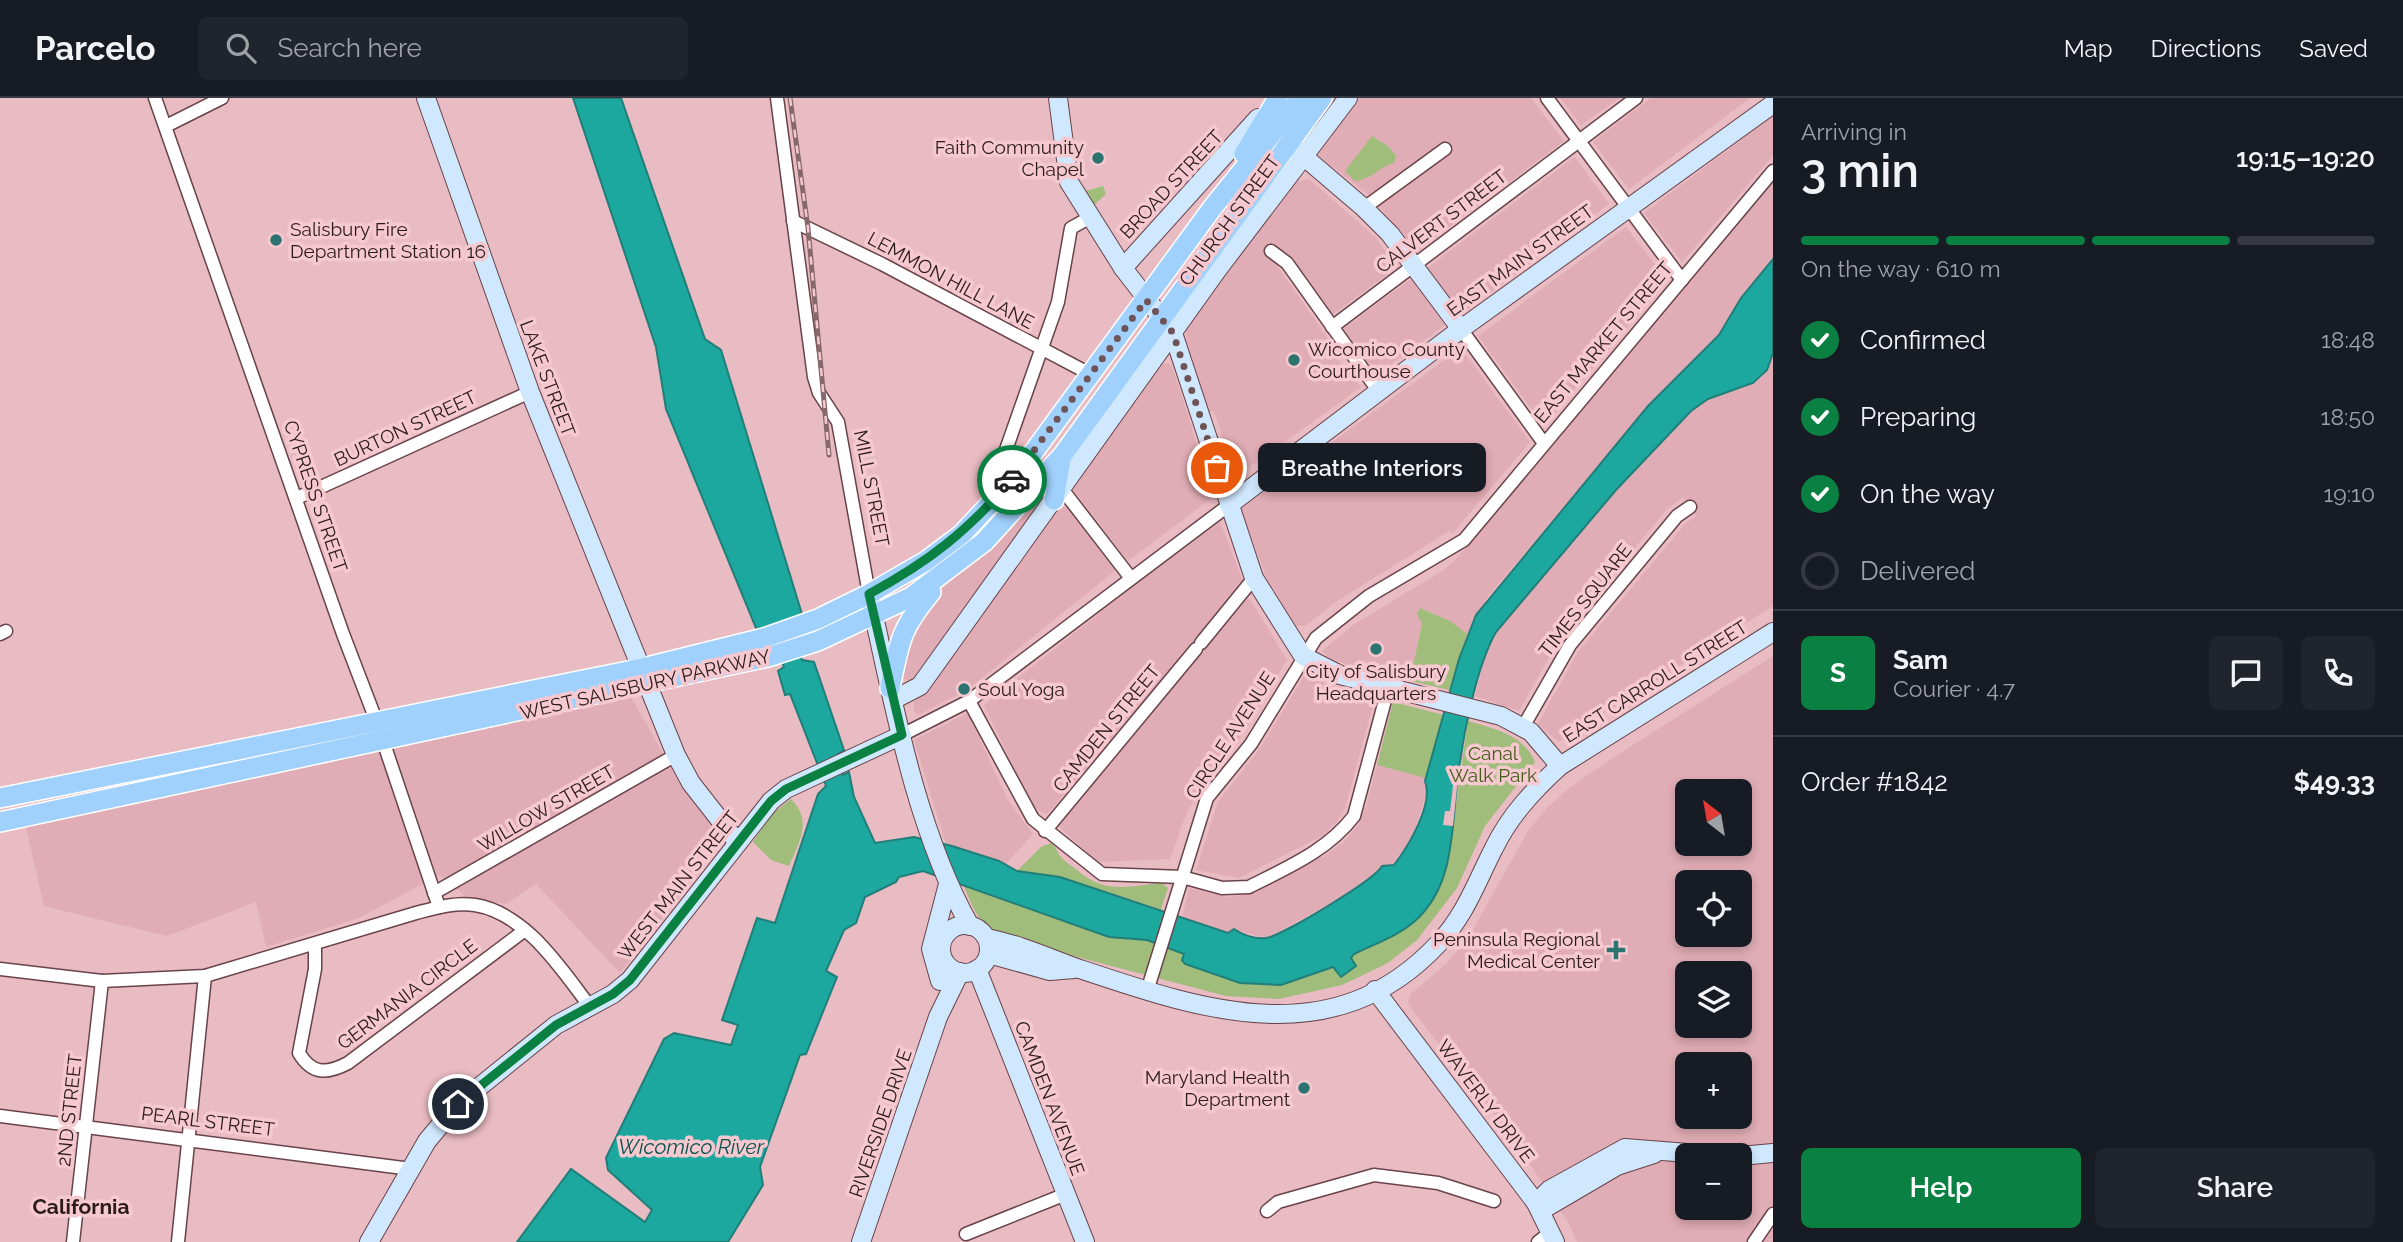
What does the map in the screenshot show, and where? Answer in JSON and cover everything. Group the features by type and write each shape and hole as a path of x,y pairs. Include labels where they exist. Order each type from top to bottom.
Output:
{"main road":[{"path":"1213,207 1277,98"},
{"path":"1288,145 1301,98"},
{"path":"1213,207 1288,145 1322,98"},
{"name":"WEST SALISBURY PARKWAY","path":"0,822 383,741 766,648 818,641 911,597 947,573 984,542 1062,456 1167,325 1288,145"},
{"name":"WEST SALISBURY PARKWAY","path":"766,648 869,594 936,554 982,515 1035,454 1090,374 1213,207"},
{"path":"1058,494 1062,456"},
{"path":"891,694 901,635 911,616 947,573"},
{"name":"WEST SALISBURY PARKWAY","path":"0,798 376,720 647,675"}],"street":[{"name":"CYPRESS STREET","path":"155,98 376,720 439,907"},
{"path":"196,111 204,98"},
{"path":"166,126 222,98"},
{"name":"LAKE STREET","path":"426,98 530,391 647,675 676,755 691,783 738,843"},
{"name":"MILL STREET","path":"777,98 816,385 838,422 869,594 891,694 947,882 951,912 944,939"},
{"path":"1058,98 1069,182 1089,218 1123,268 1167,325 1254,578 1303,656 1340,675 1483,711 1523,727 1544,744 1560,766"},
{"name":"BROAD STREET","path":"1123,268 1277,98"},
{"name":"CHURCH STREET","path":"1288,145 1348,98"},
{"path":"1547,98 1682,280"},
{"name":"CALVERT STREET","path":"1332,327 1636,98"},
{"name":"EAST MAIN STREET","path":"1229,505 1461,329 1773,104"},
{"path":"1288,145 1364,208 1390,234 1543,442"},
{"path":"1364,208 1445,149"},
{"name":"EAST MARKET STREET","path":"1464,540 1543,442 1773,171"},
{"path":"982,515 1058,302 1071,228 1089,218"},
{"name":"LEMMON HILL LANE","path":"793,221 882,264 1090,374"},
{"path":"1271,251 1287,263 1379,392"},
{"path":"891,694 920,686 1058,494 1167,325"},
{"name":"BURTON STREET","path":"297,498 530,391"},
{"path":"1058,494 1130,578"},
{"name":"WEST MAIN STREET","path":"369,1242 440,1123 458,1104 556,1025 613,994 646,963 771,801 786,789 969,701 1229,505"},
{"name":"TIMES SQUARE","path":"1523,727 1570,645 1677,516 1690,507"},
{"name":"CIRCLE AVENUE","path":"1148,989 1207,798 1251,744 1303,656 1316,638 1341,616 1464,540"},
{"name":"CAMDEN STREET","path":"1045,831 1254,578"},
{"name":"EAST CARROLL STREET","path":"988,946 1050,971 1080,969 1203,1007 1255,1015 1317,1010 1376,990 1398,978 1439,943 1475,891 1507,825 1533,792 1560,766 1773,632"},
{"path":"969,701 1032,819 1102,874 1182,877 1222,888 1249,887 1322,849 1341,833 1354,816 1362,794 1388,689"},
{"name":"WILLOW STREET","path":"434,893 676,755"},
{"path":"940,981 931,949 947,882"},
{"name":"MILL STREET","path":"947,882 970,926"},
{"path":"0,969 102,981 205,976 439,907 474,905 495,910 525,930 590,1008"},
{"path":"970,926 988,946 969,971 944,960 944,939 955,928 970,926"},
{"name":"GERMANIA CIRCLE","path":"315,945 315,970 299,1053 311,1068 324,1072 348,1063 525,930"},
{"name":"RIVERSIDE DRIVE","path":"938,1017 944,960"},
{"name":"RIVERSIDE DRIVE","path":"861,1242 938,1017 969,971"},
{"name":"CAMDEN AVENUE","path":"969,971 1085,1242"},
{"path":"178,1242 205,976"},
{"name":"2ND STREET","path":"73,1242 102,981"},
{"name":"WAVERLY DRIVE","path":"1376,990 1536,1203 1548,1239"},
{"name":"PEARL STREET","path":"0,1116 411,1169"},
{"path":"1536,1203 1547,1208 1617,1166 1658,1153 1675,1154"},
{"path":"1752,1155 1773,1153"},
{"path":"1267,1211 1278,1202 1374,1175 1438,1183 1493,1201"},
{"path":"967,1234 1066,1194"},
{"path":"1754,1242 1773,1214"}],"shaded area":[{"path":"1360,98 1531,98 1564,141 1417,251 1369,195 1319,156 1318,152"},
{"path":"1560,98 1620,98 1581,125"},
{"path":"1651,98 1750,98 1629,189 1593,142"},
{"path":"1773,116 1773,155 1682,262 1644,213"},
{"path":"1575,157 1609,204 1461,314 1427,268"},
{"path":"1309,179 1375,237 1397,267 1333,314 1290,256 1277,266 1335,348 1335,356 1361,387 1236,477 1214,411 1209,412 1186,338 1186,328 1286,191 1294,183"},
{"path":"1773,183 1773,259 1741,298 1719,335 1648,406 1486,599 1467,634 1450,621 1420,608 1422,623 1412,672 1394,674 1393,677 1329,658 1322,651 1353,625 1444,570 1456,559"},
{"path":"1626,227 1667,280 1544,426 1478,336"},
{"path":"1411,279 1445,325 1375,376 1343,329"},
{"path":"1461,348 1530,442 1452,534 1449,531 1337,601 1305,626 1295,626 1266,576 1241,509"},
{"path":"1773,353 1773,606 1559,742 1538,724 1578,652 1685,524 1696,516 1683,497 1667,509 1560,638 1519,711 1475,696 1486,653 1496,632 1616,490 1691,411 1708,399 1744,388 1758,379 1770,364"},
{"path":"1168,363 1172,367 1189,418 1212,498 1128,561 1074,491 1073,484 1161,364"},
{"path":"1049,488 1048,500 917,679 909,681 901,678 902,638 932,597 1004,537"},
{"path":"1059,507 1067,507 1116,570 967,690 918,715 914,711 914,702"},
{"path":"1220,522 1243,581 1047,814 1042,813 1032,805 984,705"},
{"path":"1247,599 1250,599 1287,660 1243,734 1208,777 1186,814 1170,859 1098,862 1057,825"},
{"name":"Peninsula Regional Medical Center","path":"1773,656 1773,1242 1577,1242 1569,1224 1515,1141 1408,1002 1411,994 1446,964 1470,935 1528,831 1546,809 1569,788"},
{"path":"1306,673 1329,685 1375,698 1345,808 1337,822 1322,836 1239,878 1196,870 1218,802 1261,747"},
{"path":"631,697 677,778 724,838 620,973 536,884 506,904 465,896 439,875 359,918 266,947 256,902 167,936 44,906 26,827"},
{"path":"968,713 1007,799 1033,834 1005,865 946,844 914,740"},
{"path":"1377,765 1426,778 1428,788 1413,836 1394,865 1382,866 1379,873 1356,889 1267,938 1235,930 1228,933 1182,918 1189,888 1226,897 1251,894 1326,855 1345,841 1358,825 1366,807"}],"green space":[{"path":"1372,136 1389,147 1396,156 1394,163 1355,181 1345,171"},
{"path":"1103,186 1106,194 1092,207 1082,192"},
{"path":"1420,608 1450,621 1467,634 1450,690 1393,677 1394,674 1412,672 1422,623 1417,614"},
{"path":"1393,702 1444,715 1426,778 1377,765"},
{"name":"Canal Walk Park","path":"1468,721 1508,734 1524,745 1535,762 1485,826 1457,888 1417,940 1388,963 1342,985 1279,999 1226,996 1008,939 991,930 980,918 964,886 1130,940 1146,940 1185,954 1182,960 1240,983 1281,985 1333,967 1338,971 1354,954 1395,934 1425,910 1435,895 1448,859"},
{"path":"791,799 798,807 803,824 800,840 789,866 771,860 753,842 770,816"},
{"path":"1051,843 1064,860 1098,883 1127,887 1162,883 1168,888 1160,912 1154,907 1060,877 1017,871 1041,847"}],"water":[{"name":"Wicomico River","path":"573,98 621,98 705,339 721,350 802,614 790,622 802,660 814,662 844,750 834,757 843,775 849,772 854,797 875,843 914,837 952,846 999,861 1017,871 1060,877 1228,933 1234,929 1258,938 1275,935 1347,894 1382,866 1394,865 1406,848 1423,813 1427,790 1425,781 1459,659 1476,615 1648,406 1719,335 1741,298 1773,259 1773,353 1767,370 1753,383 1708,399 1691,411 1616,490 1496,632 1482,664 1471,702 1460,760 1449,854 1438,890 1415,921 1394,935 1354,954 1351,958 1356,966 1341,977 1333,967 1281,985 1240,983 1185,964 1182,960 1184,954 1147,940 1109,937 923,871 899,877 896,882 865,897 856,923 844,930 826,971 837,977 806,1054 800,1055 760,1167 763,1185 728,1242 517,1242 571,1169 645,1222 652,1210 608,1170 606,1158 664,1039 674,1033 731,1045 738,1025 722,1020 757,918 775,923 818,794 826,786 790,694 785,695 778,671 784,667 769,629 758,633 666,409 656,347"}],"pier":[{"path":"1454,777 1458,778 1453,826 1443,825 1445,811 1450,811"}],"railway":[{"path":"790,98 808,228 829,455"}],"way so far":[{"path":"1012,480 1035,454 1064,409 1146,300 1173,333 1217,468"}],"place":[{"name":"Faith Community Chapel","path":"1098,158"},
{"name":"Salisbury Fire Department Station 16","path":"276,240"},
{"name":"Wicomico County Courthouse","path":"1294,360"},
{"name":"Breathe Interiors","path":"1217,468"},
{"name":"City of Salisbury Headquarters","path":"1376,649"},
{"name":"Soul Yoga","path":"964,689"},
{"name":"Peninsula Regional Medical Center","path":"1616,950"},
{"name":"Maryland Health Department","path":"1304,1088"}],"district":[{"name":"California","path":"81,1206"}],"route":[{"path":"458,1104 556,1025 590,1008 630,980 771,801 786,789 902,735 869,594 926,561 962,534 1012,480"}]}
